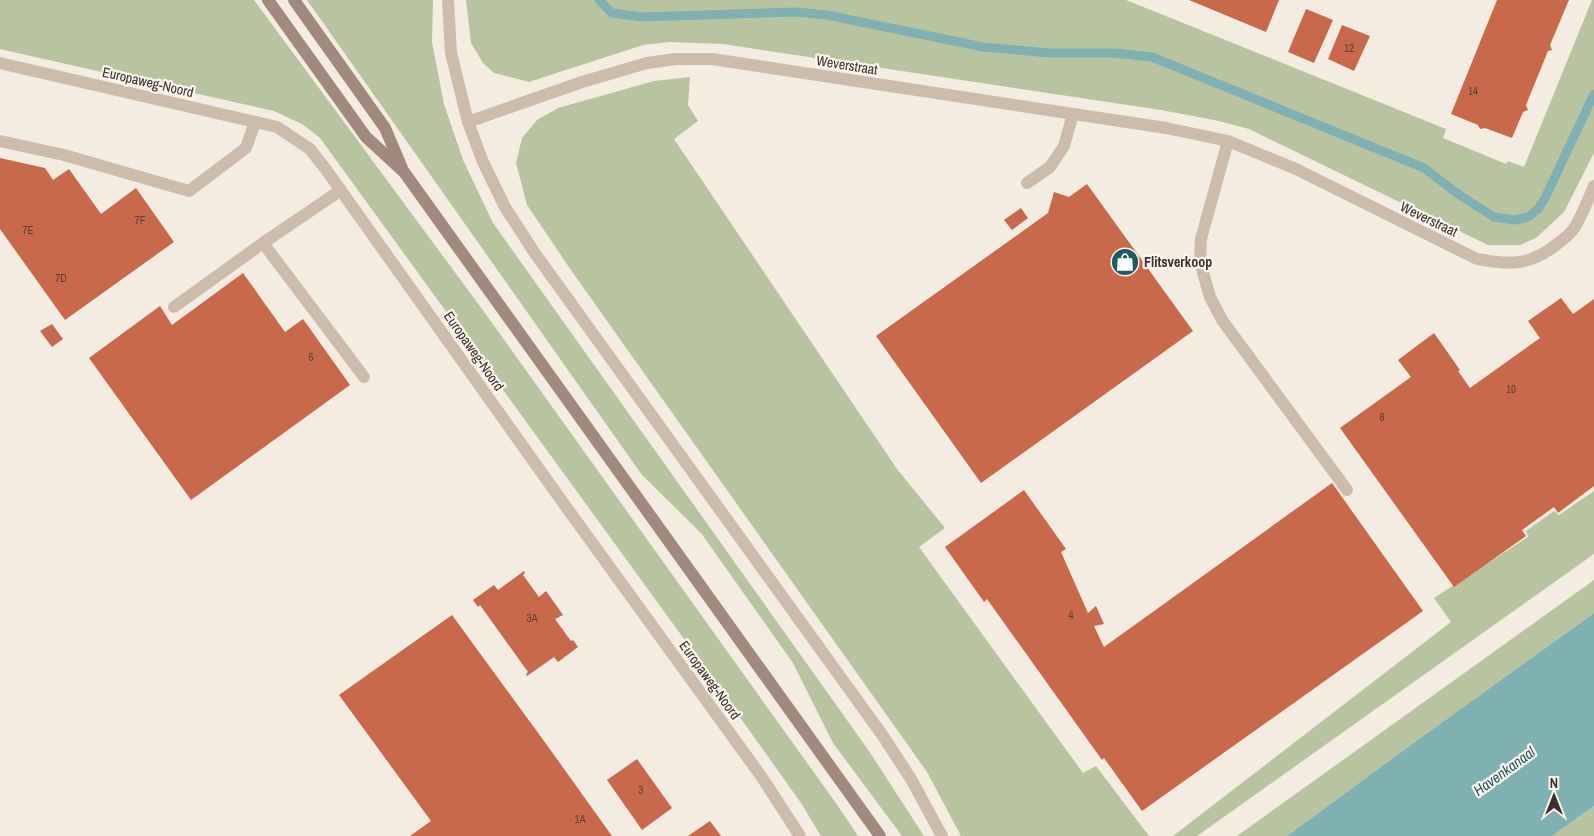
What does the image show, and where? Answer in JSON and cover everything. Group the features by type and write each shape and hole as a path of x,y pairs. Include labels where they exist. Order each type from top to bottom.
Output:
{"main road":[{"path":"268,0 366,137 404,172 880,836"},
{"path":"294,0 385,128 404,172"}],"street":[{"path":"448,0 451,53 468,122 483,162 505,207 534,252 872,720 911,779 942,836"},
{"name":"Weverstraat","path":"468,122 582,82 647,62 696,58 712,59 1166,128 1228,141 1296,169 1477,259 1497,262 1515,263 1535,259 1554,246 1572,231 1594,186"},
{"name":"Europaweg-Noord","path":"0,63 277,127 310,149 761,776 800,836"},
{"path":"1027,183 1050,167 1064,146 1073,114"},
{"path":"0,141 64,155 189,191 246,148 255,122"},
{"path":"1228,141 1201,239 1200,262 1210,297 1222,320 1347,490"},
{"path":"174,307 341,190"},
{"path":"263,243 364,378"}],"green space":[{"path":"0,0 254,0 482,309 858,836 821,836 801,803 687,643 320,138 302,124 274,111 0,49"},
{"path":"307,0 433,0 432,42 444,104 463,160 493,223 869,751 924,836 902,836 833,743 793,663 701,533 642,475"},
{"path":"466,0 1126,0 1446,129 1443,138 1506,164 1508,161 1524,167 1592,0 1594,0 1594,153 1564,212 1536,238 1520,245 1488,245 1249,129 1161,110 723,44 669,42 643,45 529,82 494,73 483,63 471,43"},
{"path":"690,77 688,105 698,121 674,139 897,469 945,528 919,547 1083,773 1096,766 1149,836 961,836 927,772 573,273 527,205 516,163 522,138 537,120 558,108 654,81"},
{"path":"1594,491 1594,554 1197,836 1173,836 1451,622 1434,598 1528,537 1526,531 1554,511 1559,515"},
{"path":"1594,580 1594,613 1287,836 1237,836"},
{"path":"1594,806 1594,836 1552,836"}],"water":[{"name":"Havenkanaal","path":"1594,613 1594,806 1552,836 1287,836 1412,744"}],"building":[{"path":"1189,0 1279,0 1266,32"},
{"path":"1497,0 1569,0 1550,45 1552,50 1548,51 1526,105 1528,110 1523,112 1512,138 1485,128 1480,129 1478,125 1451,114"},
{"path":"1306,9 1333,20 1314,63 1288,52"},
{"path":"1342,25 1370,36 1354,71 1328,59"},
{"path":"0,158 45,168 53,180 69,169 101,214 136,188 174,242 65,320 0,229"},
{"path":"1087,184 1193,331 981,483 876,336 1048,213 1054,192 1069,197"},
{"path":"1021,208 1028,218 1012,230 1004,220"},
{"path":"243,273 285,332 303,319 350,385 191,500 89,358 160,306 172,325"},
{"path":"1561,298 1573,314 1594,299 1594,486 1558,513 1554,507 1522,530 1526,536 1454,587 1340,428 1411,377 1398,360 1434,333 1470,388 1540,338 1528,321"},
{"path":"52,324 63,339 52,347 40,331"},
{"path":"1332,483 1423,611 1142,811 1104,758 1102,760 987,599 984,602 945,547 1024,490 1066,549 1061,552 1088,613 1096,606 1104,624 1094,626 1104,647"},
{"path":"524,571 523,575 539,597 546,591 563,615 555,619 571,641 573,640 578,647 558,662 554,657 527,676 528,672 480,605 478,607 473,600 494,585 498,590"},
{"path":"452,615 612,836 410,836 431,821 339,695"},
{"path":"637,759 672,808 642,830 607,780"},
{"path":"710,821 721,836 688,836"}],"waterway":[{"path":"599,0 612,13 642,17 796,12 827,15 983,47 1049,53 1115,53 1152,57 1424,168 1458,194 1494,217 1515,220 1528,217 1538,209 1545,198 1594,94"}],"place":[{"name":"Flitsverkoop","path":"1125,262"}]}
